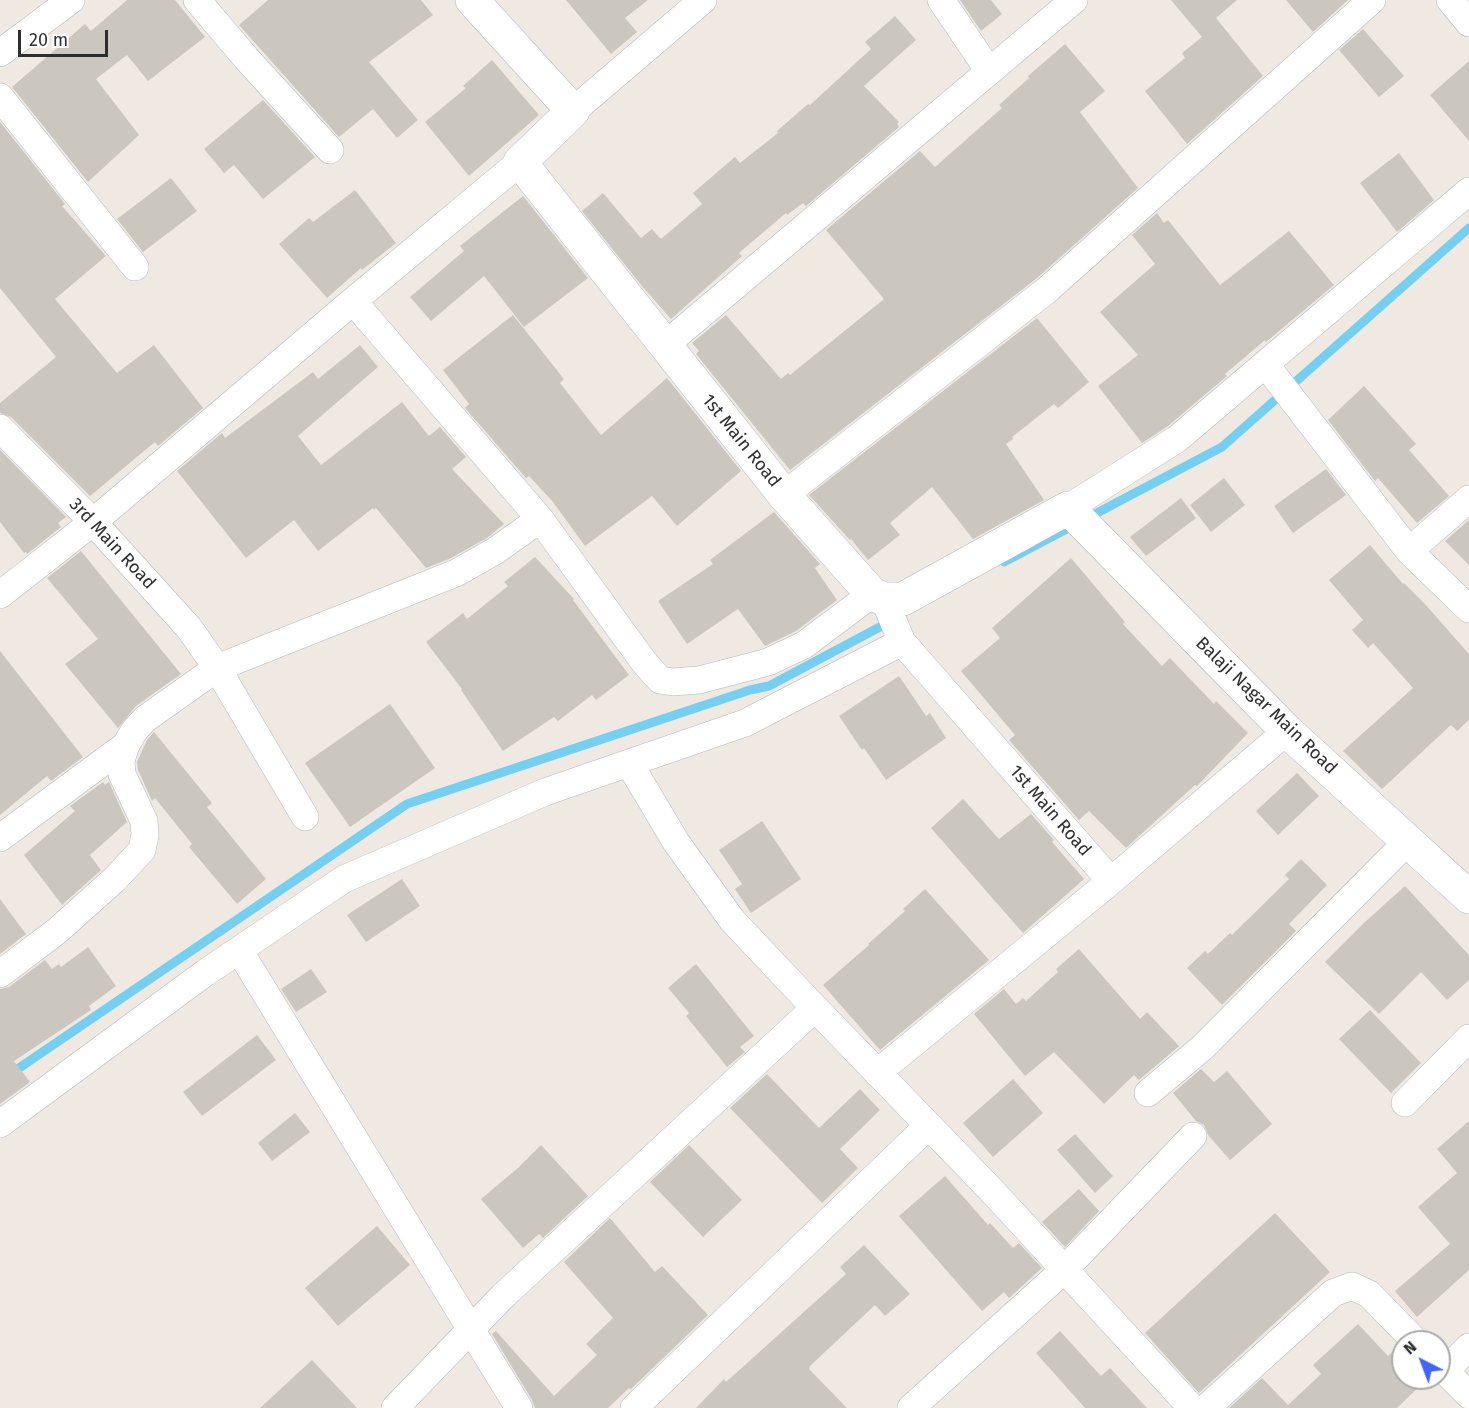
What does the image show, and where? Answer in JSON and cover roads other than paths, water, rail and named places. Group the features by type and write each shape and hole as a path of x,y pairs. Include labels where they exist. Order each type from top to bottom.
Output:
{"main road":[{"path":"472,0 573,111 520,162"},
{"name":"1st Main Road","path":"520,162 784,495 889,616"},
{"path":"889,616 903,598 1070,510"},
{"name":"Balaji Nagar Main Road","path":"1070,510 1287,731 1469,897"}],"street":[{"path":"0,53 71,0"},
{"path":"197,0 246,58 330,150"},
{"path":"573,111 703,0"},
{"path":"940,0 988,71"},
{"path":"665,345 1074,0"},
{"path":"784,495 1047,290 1372,0"},
{"path":"1450,0 1469,23"},
{"path":"0,97 135,267"},
{"path":"0,595 93,522 520,162"},
{"path":"1070,510 1177,439 1270,370 1469,191"},
{"path":"353,301 540,519 644,662 660,680 673,682 699,680 768,662 804,645 889,616"},
{"path":"1270,370 1410,551 1469,609"},
{"name":"3rd Main Road","path":"0,428 93,522 189,628 217,668 305,817"},
{"path":"1410,551 1469,499"},
{"path":"0,974 57,931 115,879 142,850 146,835 144,821 122,774 121,760 134,731 145,719 217,668 456,573 495,551 540,519"},
{"path":"0,1124 239,950 344,879 545,792 745,723 889,616"},
{"name":"1st Main Road","path":"889,616 1111,881"},
{"path":"877,1073 1111,881 1287,731"},
{"path":"0,838 126,745"},
{"path":"629,763 676,842 732,920 1192,1408"},
{"path":"1148,1094 1203,1047 1409,840"},
{"path":"239,950 519,1408"},
{"path":"395,1408 503,1296 815,1008"},
{"path":"1405,1103 1469,1038"},
{"path":"634,1408 928,1126"},
{"path":"911,1408 1064,1270 1193,1136"},
{"path":"1206,1408 1333,1293 1352,1286 1369,1294 1404,1330"},
{"path":"1451,1361 1469,1347"},
{"path":"1451,1377 1469,1395"}],"waterway":[{"path":"1004,562 1222,447 1469,228"},
{"path":"0,1081 407,804 750,690 769,686 891,621"}]}
